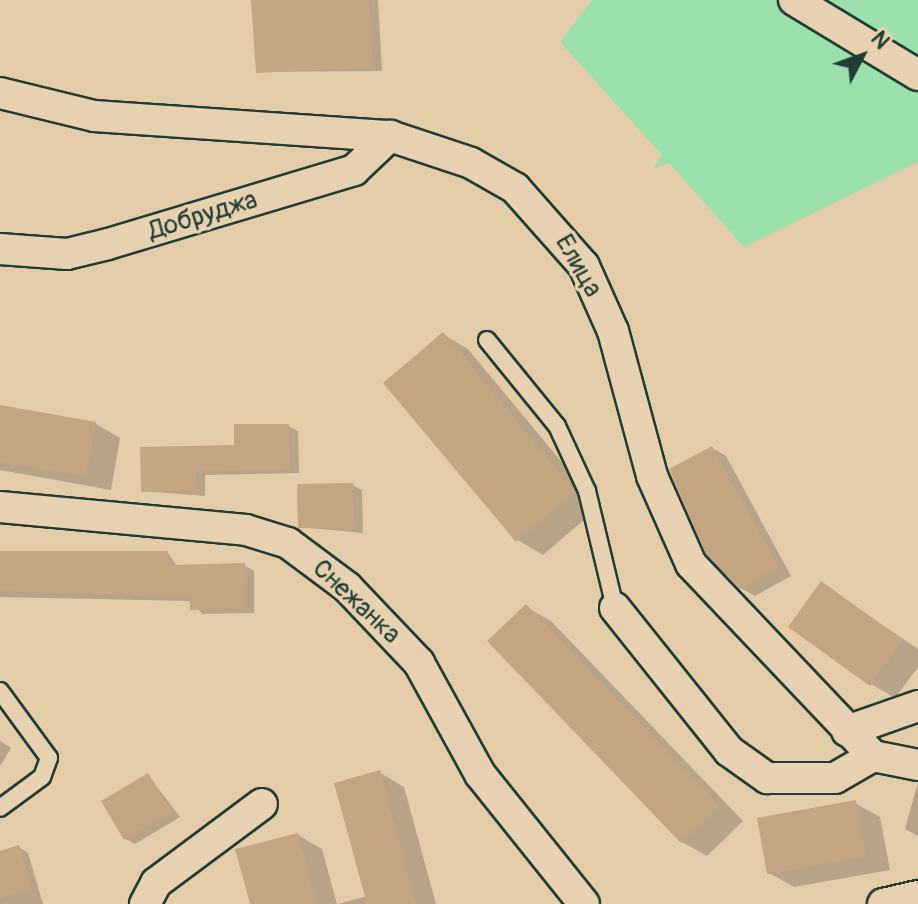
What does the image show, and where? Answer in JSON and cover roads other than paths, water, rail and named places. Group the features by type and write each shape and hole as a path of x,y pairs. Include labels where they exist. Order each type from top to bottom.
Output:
{"street":[{"path":"794,0 918,75"},
{"name":"Елица","path":"0,93 94,116 390,136 471,163 515,188 553,223 584,266 613,331 652,476 691,564 873,756"},
{"name":"Добруджа","path":"0,249 67,254 108,244 354,170 390,136"},
{"name":"Снежанка","path":"0,507 246,530 288,543 347,587 419,663 480,774 584,904"},
{"path":"615,608 729,751 767,778 835,778 873,756 918,765"},
{"path":"847,731 918,706"},
{"path":"145,904 156,883 262,804"},
{"path":"883,904 918,896"}],"lane":[{"path":"487,340 557,426 587,491 615,608"},
{"path":"0,691 49,758 42,777 0,808"}]}
